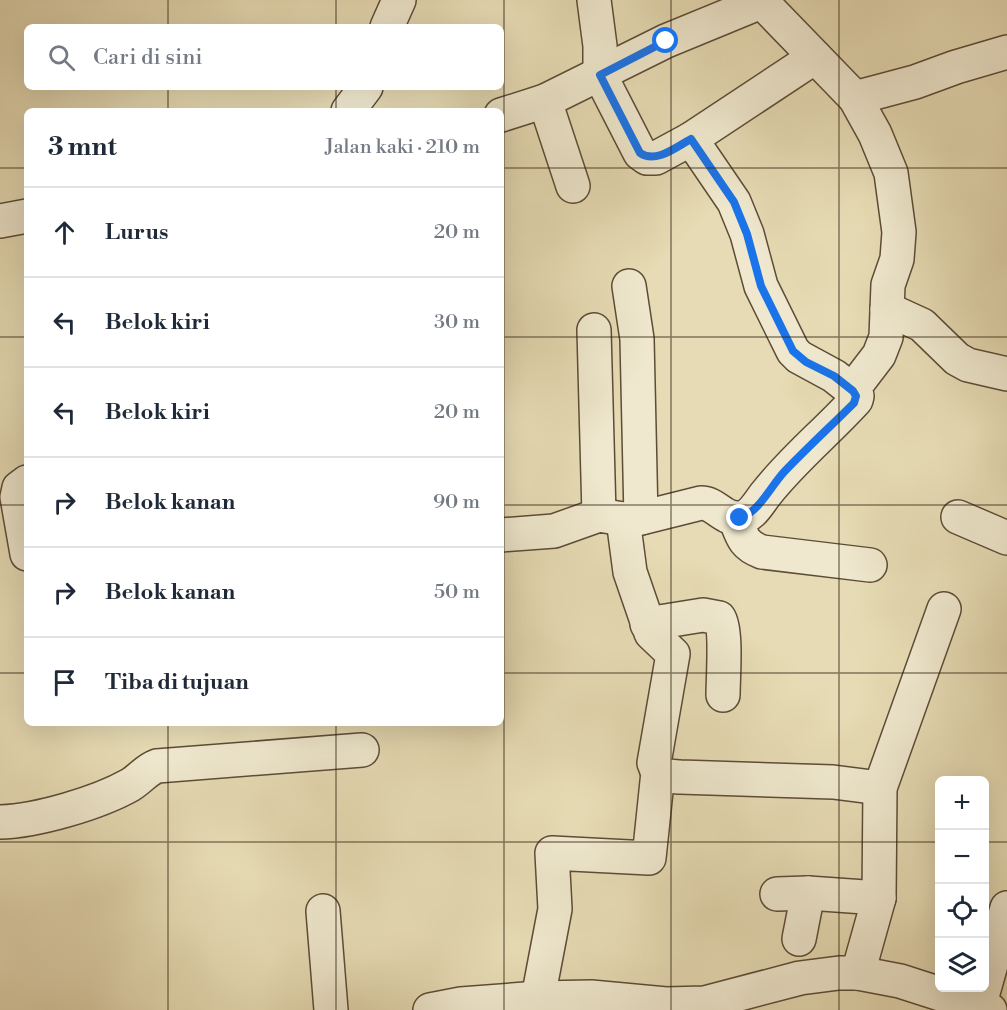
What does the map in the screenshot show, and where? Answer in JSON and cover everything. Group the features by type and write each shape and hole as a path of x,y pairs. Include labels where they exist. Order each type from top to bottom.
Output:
{"street":[{"path":"388,24 399,0"},
{"path":"594,0 600,46 600,75 640,153 647,158 656,158 691,139 815,57"},
{"path":"504,114 545,101 666,41 760,1 855,98 887,162 896,196 899,243 897,259 888,285 885,343 853,391"},
{"path":"855,98 915,82 1007,52"},
{"path":"350,108 364,90"},
{"path":"545,101 573,186"},
{"path":"504,535 554,531 705,503 724,515 735,518 743,517 751,512 784,472 857,398 853,391 834,376 799,357 793,351 761,286 747,234 734,202 691,139"},
{"path":"0,221 24,217"},
{"path":"621,517 637,339 629,286"},
{"path":"887,309 922,325 957,359 1007,374"},
{"path":"538,998 555,909 552,853 649,858 658,772 654,763 673,654 655,638 630,572 594,330"},
{"path":"24,484 19,488 17,497 24,538"},
{"path":"958,517 1007,538"},
{"path":"735,518 744,542 762,552 870,565"},
{"path":"0,558 24,556"},
{"path":"858,973 879,898 880,788 944,609"},
{"path":"648,624 703,615 719,618 723,634 723,695"},
{"path":"0,822 42,816 101,798 133,784 157,766 362,750"},
{"path":"658,772 665,776 833,782 880,788"},
{"path":"799,939 792,893 879,898"},
{"path":"430,1010 538,998 591,1003 687,1005 722,1000 759,1000 800,978 839,973 858,973 900,981 985,1008 1007,908"},
{"path":"322,911 331,1010"}],"route":[{"path":"666,41 600,75 640,153 647,158 656,158 691,139 734,202 747,234 761,286 793,351 806,362 834,376 856,396 854,403 784,472 756,507 740,518"}]}
